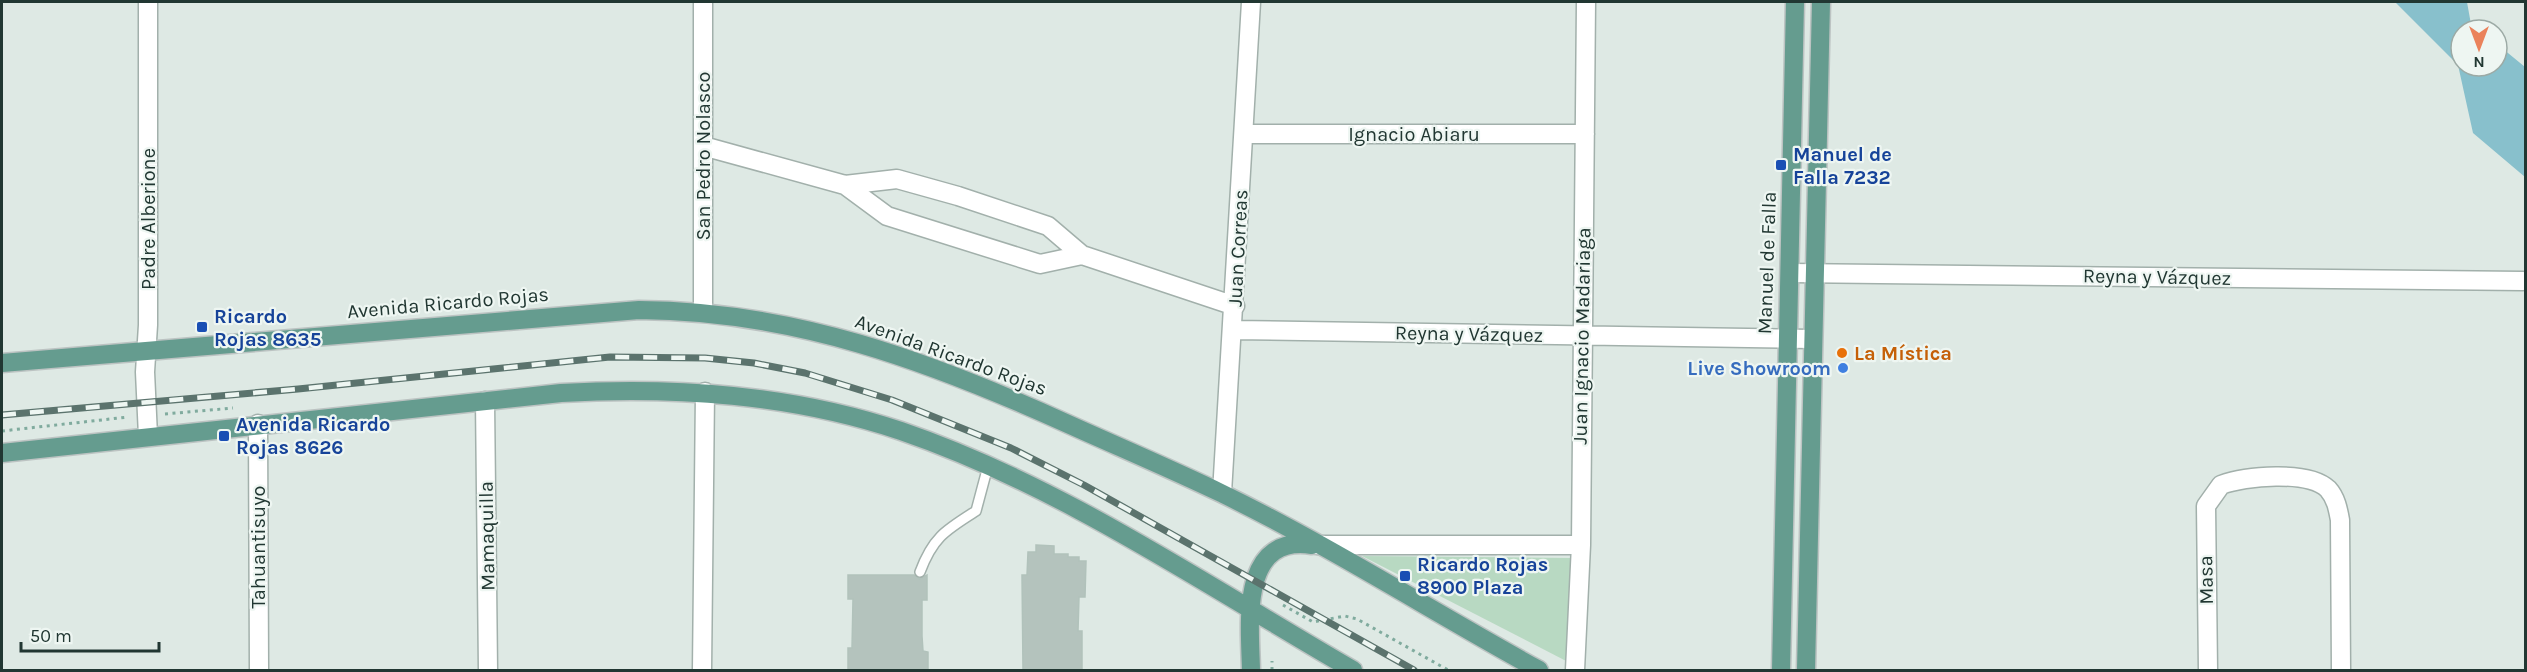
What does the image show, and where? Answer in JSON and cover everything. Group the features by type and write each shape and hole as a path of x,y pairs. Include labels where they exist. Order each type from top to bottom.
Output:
{"main road":[{"name":"Manuel de Falla","path":"1781,670 1795,2"},
{"path":"1806,670 1821,2"},
{"name":"Avenida Ricardo Rojas","path":"2,363 598,313 703,311 812,330 923,364 1024,404 1222,494 1539,670"},
{"path":"2,453 258,424 607,390 651,389 705,392 779,402 909,434 988,466 1150,550 1353,670"},
{"path":"1251,670 1249,610 1252,588 1267,560 1279,547 1295,543 1317,545"}],"street":[{"name":"Padre Alberione","path":"148,2 146,351 148,436"},
{"name":"San Pedro Nolasco","path":"703,2 703,311"},
{"name":"Juan Correas","path":"1222,494 1235,306 1251,2"},
{"name":"Juan Ignacio Madariaga","path":"1575,670 1581,545 1586,2"},
{"name":"Ignacio Abiaru","path":"1244,134 1585,134"},
{"path":"703,146 845,185 887,216 1040,264 1082,255"},
{"path":"845,185 897,179 958,196 1048,226 1082,255 1235,306"},
{"name":"Reyna y Vázquez","path":"1791,273 2523,281"},
{"name":"Reyna y Vázquez","path":"1233,330 1812,339"},
{"path":"702,670 705,392"},
{"name":"Mamaquilla","path":"485,401 488,670"},
{"name":"Tahuantisuyo","path":"258,424 259,670"},
{"name":"Masa","path":"2208,670 2206,506 2221,485 2249,478 2303,478 2316,482 2330,491 2337,503 2340,520 2341,670"},
{"path":"1317,545 1581,545"}],"lane":[{"path":"920,572 928,549 949,528 976,511 988,466"}],"path":[{"path":"2,431 147,415 241,408"},
{"path":"1252,588 1313,622 1345,616 1357,619 1448,670"},
{"path":"1272,661 1272,670"}],"green space":[{"path":"1362,556 1572,558 1570,663"}],"water":[{"path":"2395,2 2467,2 2470,18 2449,18 2449,56"},
{"path":"2509,54 2525,67 2525,177 2473,133 2461,78 2509,78"}],"building":[{"path":"1036,545 1054,546 1054,554 1068,554 1068,557 1079,557 1079,561 1086,561 1085,597 1079,597 1078,631 1082,631 1082,670 1023,670 1022,575 1027,575 1028,552 1036,552"},
{"path":"848,575 914,575 920,579 927,575 927,600 922,600 922,636 923,651 928,652 928,670 848,670 848,648 852,648 853,599 848,599"}],"railway":[{"path":"2,415 298,389 610,357 705,358 754,363 805,373 892,400 1011,448 1084,485 1414,670"}],"place":[{"name":"Manuel de Falla 7232","path":"1781,165"},
{"name":"Ricardo Rojas 8635","path":"202,327"},
{"name":"La Mística","path":"1842,353"},
{"name":"Live Showroom","path":"1843,368"},
{"name":"Avenida Ricardo Rojas 8626","path":"224,436"},
{"name":"Ricardo Rojas 8900 Plaza","path":"1405,576"}]}
